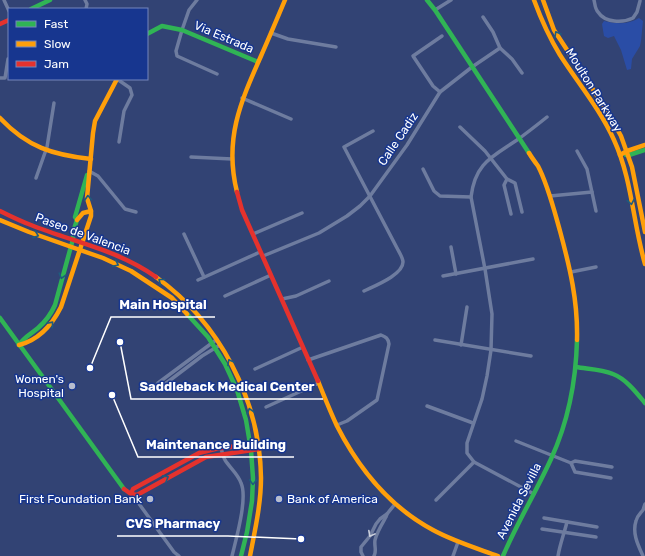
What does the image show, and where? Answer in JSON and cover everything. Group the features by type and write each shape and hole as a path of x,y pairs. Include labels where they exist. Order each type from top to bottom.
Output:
{"street":[{"path":"34,8 50,0"},
{"name":"Via Estrada","path":"197,0 189,10 176,51 177,56 217,74"},
{"path":"285,0 242,98 234,127 232,159 236,188 242,210 337,426 351,452 365,473 395,504 432,530 458,542 498,556"},
{"name":"Avenida Sevilla","path":"427,0 538,167 550,196 571,272 575,294 578,343 574,384 568,411 552,456 503,556"},
{"path":"435,10 451,0"},
{"name":"Moulton Parkway","path":"534,0 552,42 606,124 620,155 627,180 645,264"},
{"name":"Moulton Parkway","path":"543,0 554,30 609,114 621,136 628,153 635,180 645,232"},
{"path":"594,0 598,13 606,19 615,21 633,18 637,12 640,1 645,2"},
{"path":"482,17 493,32 500,48 512,59 522,73"},
{"name":"Via Estrada","path":"148,33 162,26 182,30 258,62"},
{"path":"271,33 288,39 336,47"},
{"path":"440,92 433,86 413,56 442,36"},
{"path":"472,66 500,48"},
{"path":"0,78 5,78 8,59"},
{"name":"Calle Cadiz","path":"198,280 319,233 347,216 360,206 370,196 407,145 440,92 472,66"},
{"path":"19,345 27,344 42,333 56,317 64,299 91,216 87,198 95,121 116,80"},
{"path":"118,80 130,88 132,95 124,111 119,142"},
{"path":"242,98 291,118"},
{"path":"36,178 46,150 54,103"},
{"path":"534,494 474,462 467,453 466,443 482,399 487,376 491,350 492,314 472,197 472,186 475,177 490,158 520,138 547,117"},
{"path":"0,118 20,136 36,146 64,156 91,160"},
{"path":"460,127 485,151 507,179 515,183 522,212"},
{"name":"Calle Cadiz","path":"364,291 395,275 401,269 403,262 344,147 373,131"},
{"path":"628,153 645,145"},
{"path":"620,155 645,150"},
{"path":"577,151 587,169 596,211"},
{"path":"191,157 232,159"},
{"path":"423,169 434,191 440,196 472,197"},
{"path":"89,171 98,176 125,209 136,212"},
{"path":"77,220 75,218 89,171"},
{"path":"507,179 504,185 511,214"},
{"path":"550,196 592,192"},
{"name":"Paseo de Valencia","path":"0,211 19,221 73,238 138,265 163,282 202,319 231,361 250,408 258,444 261,479 256,524 250,556"},
{"path":"19,345 23,339 38,328 52,313 71,247 73,232 77,220 83,213 91,211"},
{"path":"253,234 302,213"},
{"name":"Paseo de Valencia","path":"0,220 29,232 103,258 131,271 172,298 208,337 225,364 237,390 246,420 251,450 253,468 252,501 247,532 240,556"},
{"path":"184,234 204,277"},
{"path":"451,247 456,274"},
{"path":"443,276 533,259"},
{"path":"571,272 596,267"},
{"path":"225,296 271,275"},
{"path":"282,299 296,296 329,281"},
{"path":"461,345 467,307"},
{"path":"0,318 125,490 137,501 174,552 179,556"},
{"path":"308,360 381,335 385,336 389,340 377,400 347,421 337,426"},
{"path":"216,340 158,383 155,388 161,387 202,356 220,345"},
{"path":"435,340 532,356"},
{"path":"255,369 303,348"},
{"path":"576,367 601,371 623,380 645,403"},
{"path":"266,407 318,383"},
{"path":"427,406 473,423"},
{"name":"Avenida Sevilla","path":"516,441 571,463"},
{"path":"131,494 133,489 195,455 208,450 258,444"},
{"path":"221,448 225,459 240,480 243,488 241,514 232,556"},
{"path":"131,494 137,494 206,458 259,449"},
{"path":"611,478 575,472 571,463 575,461 612,467"},
{"path":"436,500 474,462"},
{"path":"364,556 361,552 361,547 370,536 376,524 395,504"},
{"path":"643,556 635,536 635,522 645,504"},
{"path":"374,556 376,538 387,514"},
{"path":"544,518 597,527"},
{"path":"558,556 560,542 567,522"},
{"path":"542,529 596,537"},
{"path":"453,556 458,542"}],"shaded area":[{"path":"639,18 643,21 640,46 632,59 631,69 627,70 621,50 614,36 608,38 604,36 602,24 604,21 626,23"}],"traffic: fast":[{"path":"33,8 50,0"},
{"path":"427,0 529,153"},
{"path":"148,33 162,26 182,30 258,62"},
{"path":"626,155 645,150"},
{"path":"19,345 43,323 50,315 55,305 73,239 73,232 77,220 75,217 87,175"},
{"path":"187,314 208,337 225,364 237,390 246,420 251,450 253,478 252,501 241,556"},
{"path":"0,318 124,489"},
{"path":"503,556 551,459 562,431 573,386 577,340"},
{"path":"576,367 604,371 618,376 630,386 645,403"}],"traffic: slow":[{"path":"237,192 233,173 232,155 236,122 247,90 285,0"},
{"path":"534,0 539,14 556,48 596,107 614,140 625,170 645,264"},
{"path":"543,0 554,30 609,114 621,136 632,167 645,232"},
{"path":"19,345 39,336 49,326 61,307 91,216 87,198 95,121 116,80"},
{"path":"0,118 20,136 41,148 65,155 91,159"},
{"path":"620,155 645,145"},
{"path":"529,153 538,166 545,181 564,245 575,298 577,340"},
{"path":"77,220 83,213 91,211"},
{"path":"0,220 29,232 103,258 131,271 172,298 187,314"},
{"path":"156,277 179,295 199,316 217,340 232,365 244,392 253,420 259,449 261,478 259,507 250,556"},
{"path":"318,381 337,426 355,457 377,486 417,521 457,541 498,556"}],"traffic: jam":[{"path":"0,24 8,20"},
{"path":"237,192 242,210 318,381"},
{"path":"0,211 47,231 111,253 156,277"},
{"path":"131,494 133,489 199,453 215,449 252,444"},
{"path":"124,489 131,494 137,495 206,457 259,449"}],"place":[{"name":"Saddleback Medical Center","path":"120,342"},
{"name":"Main Hospital","path":"90,368"},
{"name":"Women's Hospital","path":"72,386"},
{"name":"Maintenance Building","path":"112,395"},
{"name":"First Foundation Bank","path":"150,499"},
{"name":"Bank of America","path":"279,499"},
{"name":"CVS Pharmacy","path":"301,539"}]}
